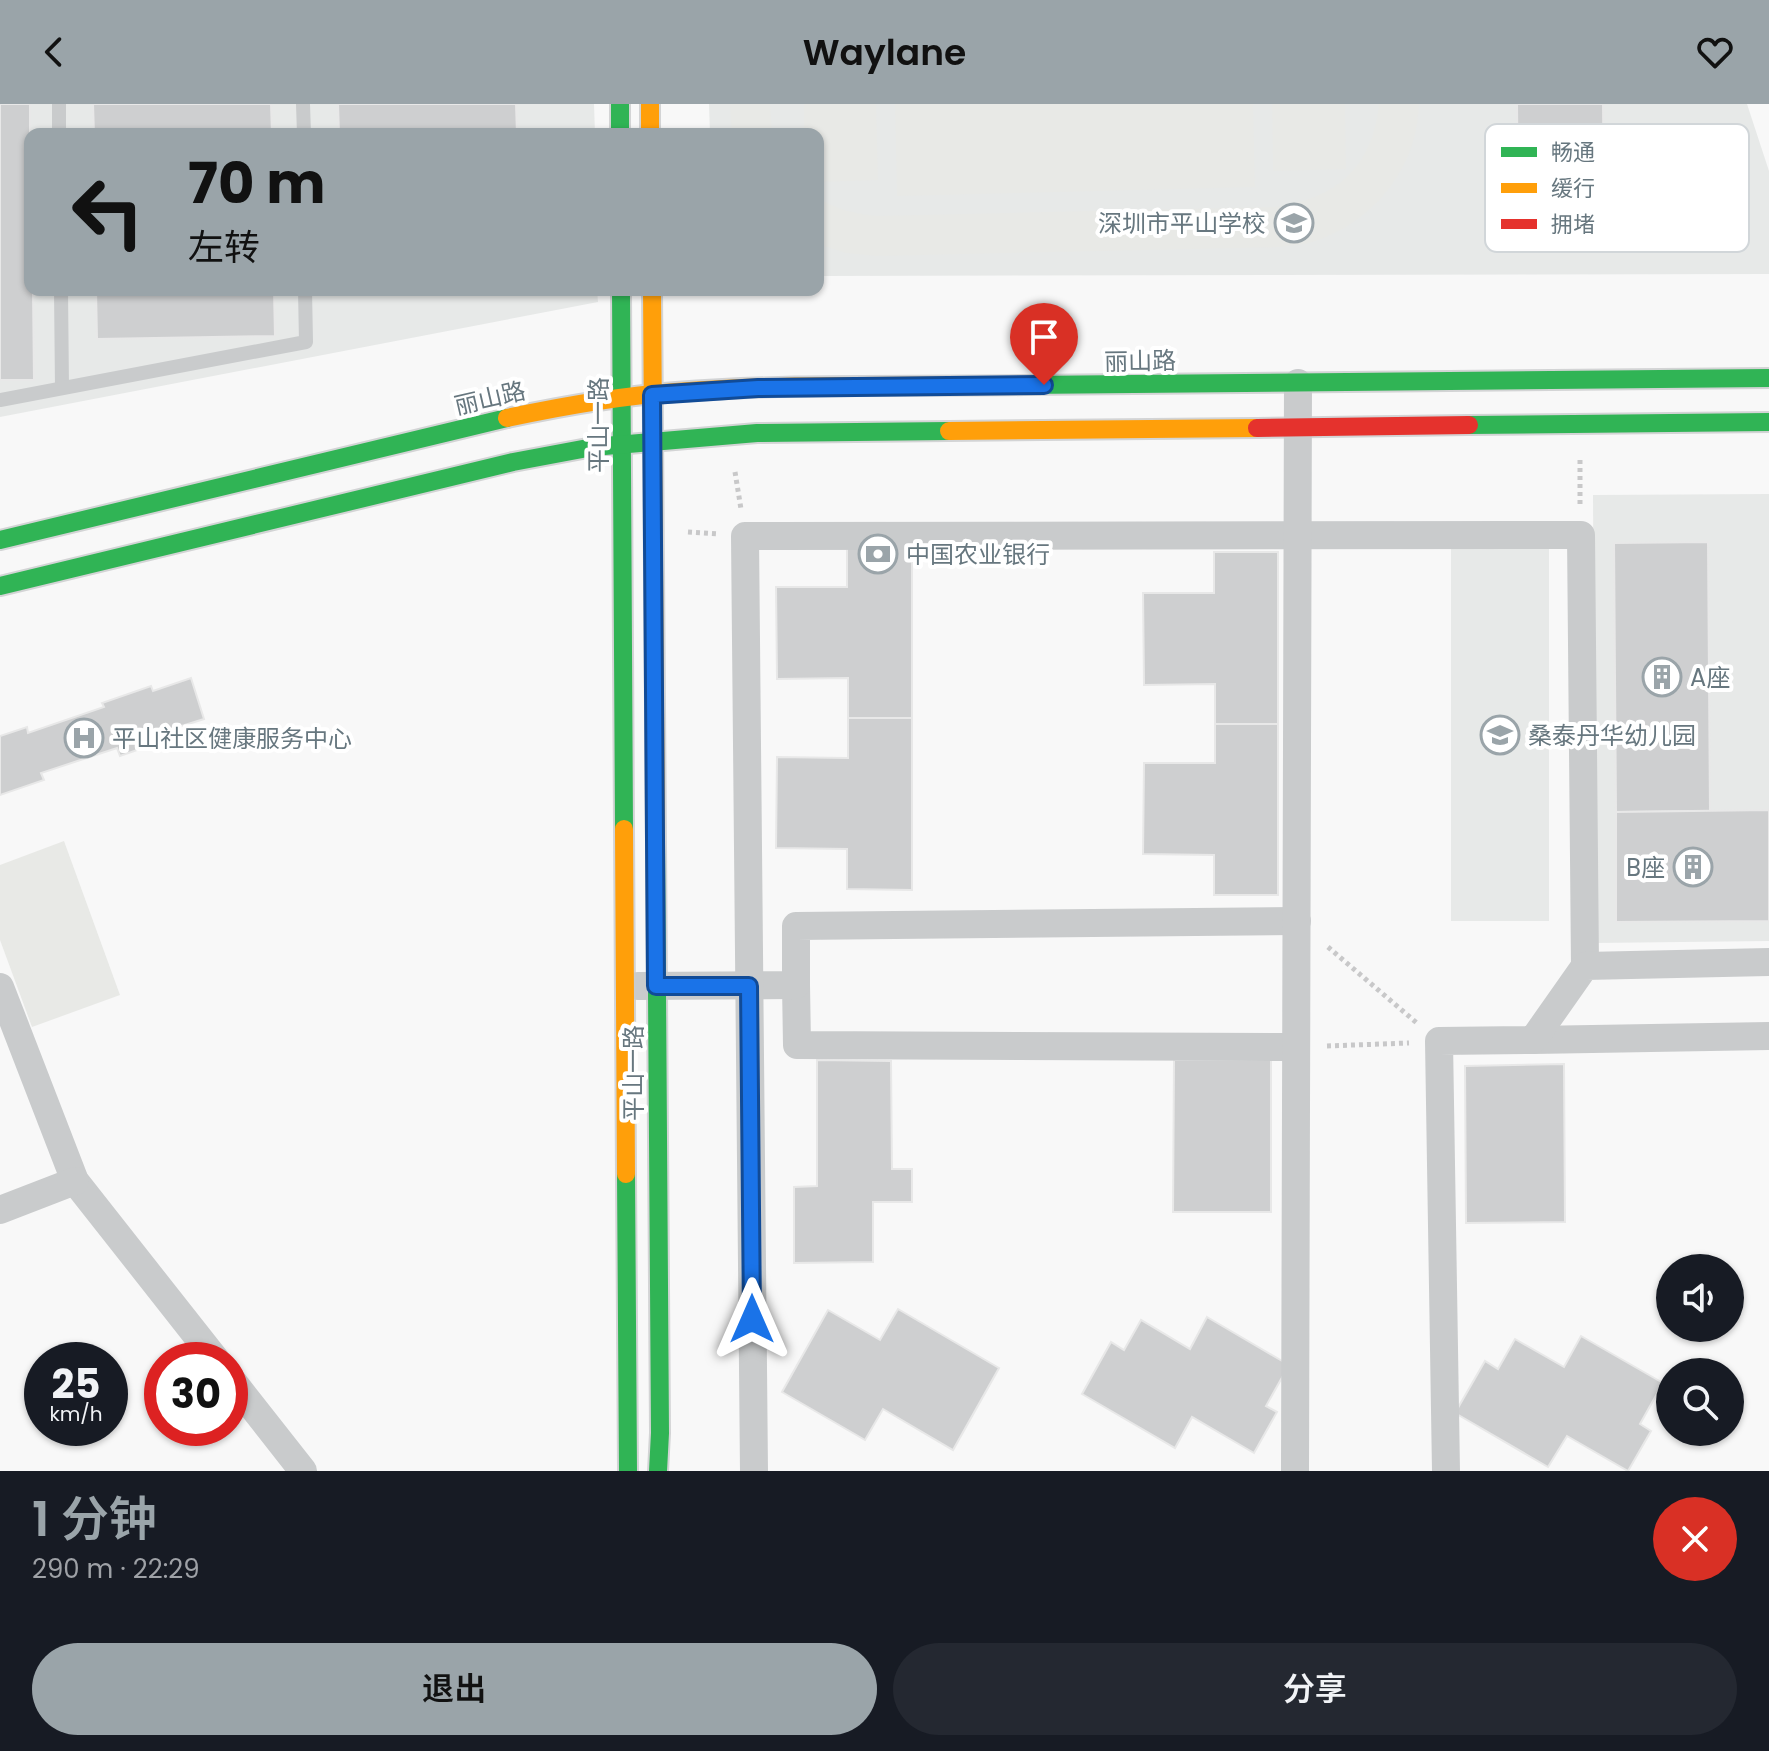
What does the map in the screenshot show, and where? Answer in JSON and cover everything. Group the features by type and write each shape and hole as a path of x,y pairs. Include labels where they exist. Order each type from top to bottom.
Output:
{"street":[{"path":"620,104 620,128"},
{"path":"650,104 650,128"},
{"name":"平山一路","path":"621,296 628,1471"},
{"name":"平山一路","path":"652,296 658,1471"},
{"name":"丽山路","path":"0,540 496,420 583,403 652,395 758,388 1769,378"},
{"path":"1295,1471 1298,383"},
{"path":"0,586 513,462 593,447 653,441 757,433 1769,422"},
{"path":"754,1471 745,536 1581,535 1585,966 1533,1040"},
{"path":"1296,1047 797,1045 796,926 1297,921"},
{"path":"1585,966 1769,962"},
{"path":"625,986 796,985"},
{"path":"1,995 75,1181 202,1342"},
{"path":"1446,1471 1439,1041 1769,1036"},
{"path":"0,1210 75,1181"},
{"path":"248,1401 303,1471"}],"lane":[{"path":"59,104 59,128"},
{"path":"303,104 304,128"},
{"path":"61,296 62,388"},
{"path":"0,400 306,342 305,296"}],"path":[{"path":"1579,424 1581,535"},
{"path":"653,530 745,536 730,435"},
{"path":"1297,921 1439,1041"},
{"path":"1296,1047 1439,1041"}],"shaded area":[{"path":"0,104 594,104 595,128 24,128 24,296 598,296 598,302 0,417"},
{"name":"深圳市平山学校","path":"709,104 1747,104 1769,171 1769,274 824,276 824,128 710,128"},
{"path":"730,104 770,104 772,128 732,128"},
{"path":"804,104 876,104 878,180 824,182 824,128 804,128"},
{"path":"895,104 1253,104 1255,187 897,196"},
{"path":"1272,104 1345,104 1346,169 1273,171"},
{"path":"1379,104 1419,104 1411,149 1392,185 1364,215 1309,243 1278,247 876,256 846,253 824,246 824,201 847,211 878,216 1275,207 1297,203 1333,188 1348,176 1369,146"},
{"path":"1769,494 1769,941 1595,943 1593,495"},
{"name":"桑泰丹华幼儿园","path":"1451,549 1549,549 1549,921 1451,921"},
{"path":"64,841 120,995 32,1027 0,940 0,865"}],"building":[{"path":"0,104 30,104 30,128 24,128 24,296 33,296 34,380 0,380"},
{"path":"93,104 271,104 272,128 94,128"},
{"path":"338,104 516,104 517,128 339,128"},
{"path":"1517,104 1603,104 1603,124 1517,124"},
{"path":"96,296 274,296 275,336 97,339"},
{"name":"A座","path":"1708,542 1710,811 1616,812 1614,543"},
{"path":"847,547 912,547 912,718 848,718 848,678 777,679 776,587 847,587"},
{"path":"1214,552 1278,552 1278,724 1215,724 1215,684 1144,685 1143,593 1214,593"},
{"name":"平山社区健康服务中心","path":"191,678 204,719 166,731 169,739 120,756 117,748 41,773 44,780 0,795 0,736 27,727 28,733 104,707 102,703 151,686 153,691"},
{"path":"848,718 912,718 912,890 847,889 847,849 776,848 777,757 848,758"},
{"path":"1215,724 1278,724 1278,895 1214,895 1214,855 1143,854 1144,763 1215,763"},
{"name":"B座","path":"1769,810 1769,921 1616,922 1616,812"},
{"path":"817,1060 891,1061 892,1169 912,1169 912,1202 873,1202 873,1262 794,1263 794,1187 817,1186"},
{"path":"1174,1060 1271,1060 1271,1212 1173,1212"},
{"path":"1564,1064 1565,1222 1466,1223 1465,1066"},
{"path":"898,1309 999,1368 953,1450 883,1409 865,1440 782,1392 828,1310 880,1340"},
{"path":"1207,1317 1289,1365 1266,1406 1277,1412 1254,1453 1192,1417 1175,1448 1082,1394 1111,1342 1124,1350 1141,1320 1190,1349"},
{"path":"1581,1336 1656,1379 1656,1395 1640,1424 1651,1431 1628,1471 1567,1436 1548,1467 1455,1413 1485,1361 1498,1369 1515,1339 1564,1367"}],"traffic: fast":[{"path":"620,104 620,128"},
{"path":"621,296 624,829"},
{"path":"1024,385 1769,378"},
{"path":"0,540 507,418"},
{"path":"1469,425 1769,422"},
{"path":"0,586 513,462 593,447 757,433 949,431"},
{"path":"656,844 658,1471"},
{"path":"626,1174 628,1471"}],"traffic: slow":[{"path":"650,104 650,128"},
{"path":"652,296 656,844"},
{"path":"507,418 612,399 720,389 1024,385"},
{"path":"949,431 1257,428"},
{"path":"624,829 626,1174"}],"traffic: jam":[{"path":"1257,428 1469,425"}],"place":[{"name":"深圳市平山学校","path":"1294,223"},
{"name":"中国农业银行","path":"878,554"},
{"name":"A座","path":"1662,677"},
{"name":"桑泰丹华幼儿园","path":"1500,735"},
{"name":"平山社区健康服务中心","path":"84,738"},
{"name":"B座","path":"1693,867"}],"route":[{"path":"752,1319 749,986 656,986 652,395 758,388 1044,385"}]}
